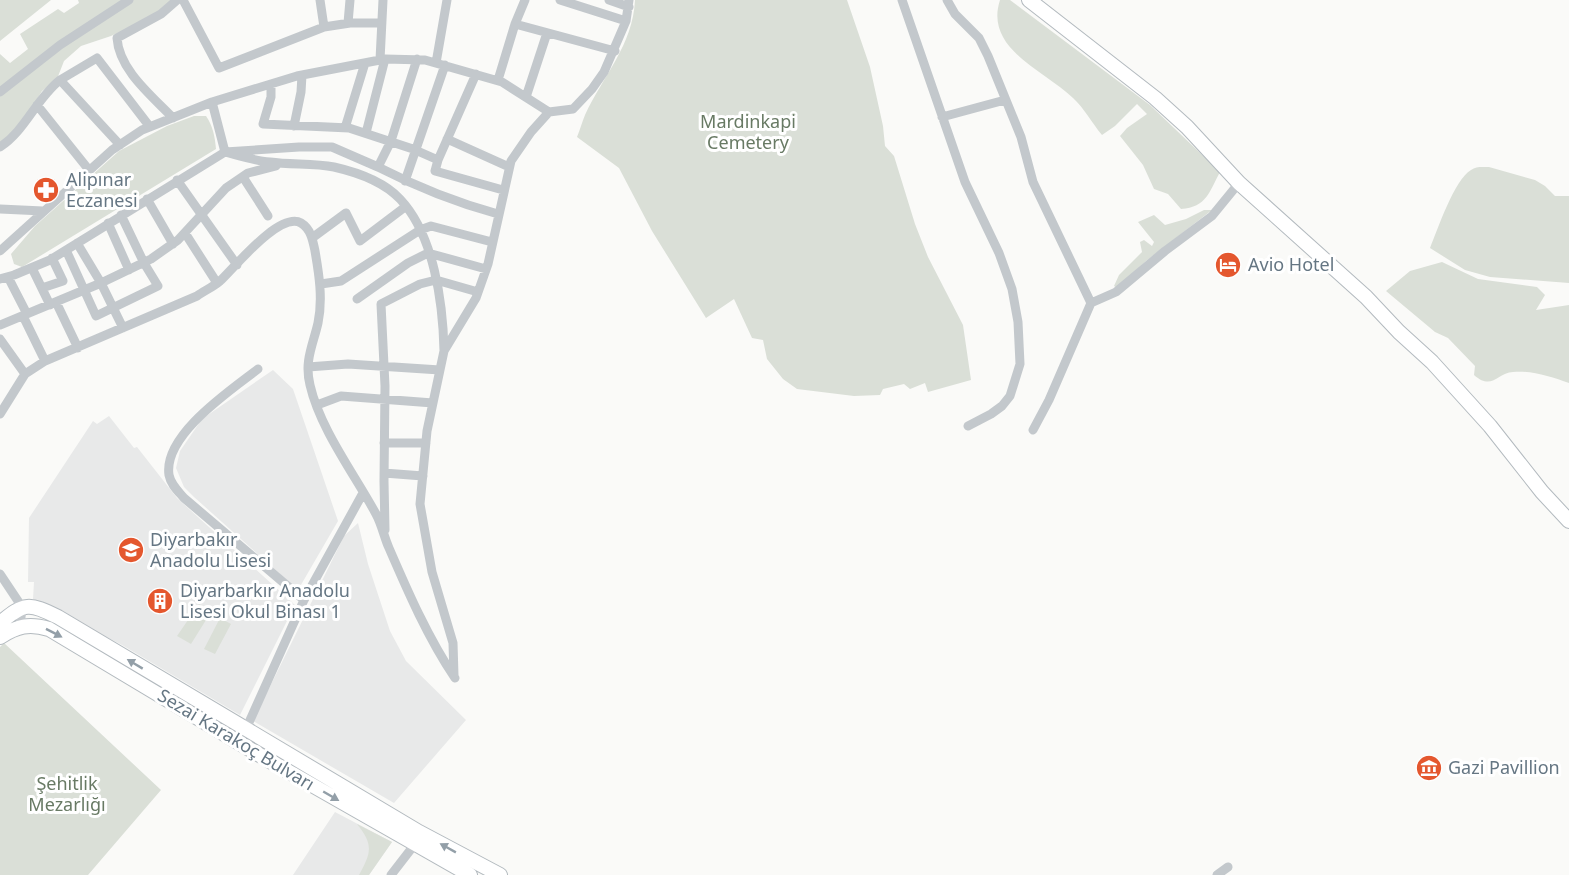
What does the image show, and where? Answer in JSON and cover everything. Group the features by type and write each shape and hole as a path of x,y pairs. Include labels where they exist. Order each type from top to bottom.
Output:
{"street":[{"path":"0,92 60,45 129,0"},
{"path":"173,118 138,81 122,59 117,38 154,18 177,0"},
{"path":"183,0 219,68 324,27 348,23 381,23"},
{"path":"320,0 324,27"},
{"path":"348,23 350,0"},
{"path":"366,133 382,59 382,0"},
{"path":"405,181 417,151 441,64 447,0"},
{"path":"498,80 515,24 525,0"},
{"path":"560,0 626,21"},
{"path":"444,351 478,292 486,268 511,161 531,132 549,112 573,109 592,89 615,51 626,21 629,4 609,0"},
{"path":"902,0 965,182 999,254 1012,289 1018,322 1020,364 1010,396 991,414 968,426"},
{"path":"947,0 955,14 979,38 1021,137 1033,182 1091,303"},
{"path":"1029,0 1155,98 1188,127 1239,183 1366,297 1432,362 1490,426 1542,492 1569,520"},
{"path":"515,24 615,51"},
{"path":"526,96 547,33"},
{"path":"0,147 10,141 48,90 60,80 97,58 150,127"},
{"path":"0,251 120,145 150,127 212,102 302,75 382,59 417,59 498,80 549,112"},
{"path":"378,167 391,141 417,59"},
{"path":"345,128 364,63"},
{"path":"476,74 435,171 503,190"},
{"path":"294,126 302,92 302,75"},
{"path":"60,80 120,145"},
{"path":"271,84 271,97 263,124 345,128 391,141 438,160"},
{"path":"942,117 1005,100"},
{"path":"212,102 225,152"},
{"path":"37,105 89,171"},
{"path":"447,140 509,167"},
{"path":"45,361 25,315 4,278 52,258 225,152 332,147 451,201 498,214"},
{"path":"0,414 4,398 25,374 45,361 197,296 217,283 258,242 282,224 292,220 300,223 307,228 312,238 321,284 318,322 309,351 310,385 336,446 377,516 414,602 454,678 453,643 432,572 420,504 426,443 444,351 443,318 436,280 420,230 399,198 380,184 356,173 334,167 271,162 225,152"},
{"path":"0,325 84,291 144,263 173,244 226,188 248,173 287,163"},
{"path":"243,177 268,216"},
{"path":"177,180 237,265"},
{"path":"1034,430 1091,303 1116,292 1165,250 1212,216 1239,183"},
{"path":"147,199 173,244"},
{"path":"312,238 346,213 360,241 405,207"},
{"path":"0,209 43,212"},
{"path":"66,250 96,316 158,286 144,263 122,215"},
{"path":"108,223 129,270"},
{"path":"321,284 341,281 420,230 431,226 492,242"},
{"path":"185,233 217,283"},
{"path":"77,243 101,283 123,328"},
{"path":"357,298 408,263 428,253 486,268"},
{"path":"42,288 63,280 52,258"},
{"path":"32,268 78,348"},
{"path":"385,538 385,398 381,304 420,284 436,280 478,292"},
{"path":"0,339 25,374"},
{"path":"308,367 348,364 440,370"},
{"path":"258,369 206,408 191,426 178,444 169,463 169,477 184,498 304,600"},
{"path":"317,405 342,396 433,403"},
{"path":"384,443 426,443"},
{"path":"384,473 423,476"},
{"path":"246,729 304,600 363,493"},
{"path":"0,574 22,607 20,627 0,637"},
{"path":"0,623 22,607 36,606 419,832 500,875"},
{"name":"Sezai Karakoç Bulvarı","path":"20,627 35,625 49,629 268,760 470,875"},
{"path":"391,875 415,844"},
{"path":"1217,875 1228,867"}],"shaded area":[{"path":"273,370 293,389 338,521 298,590 184,487 176,468 180,451 202,419"},
{"name":"Diyarbakır Anadolu Lisesi","path":"109,416 177,498 295,605 240,715 122,645 33,599 34,582 28,582 29,518 93,421 97,424"},
{"path":"358,523 368,564 390,631 406,661 466,720 394,803 253,721 344,536"},
{"path":"335,812 392,842 369,875 293,875"}],"green space":[{"path":"0,0 51,0 0,41"},
{"path":"78,0 173,0 155,15 111,36 81,46 64,61 57,79 42,91 11,134 0,143 0,54 10,63 28,49 20,34 58,9 64,13 79,3"},
{"name":"Mardinkapi Cemetery","path":"635,0 847,0 870,67 885,146 894,156 928,257 963,325 971,380 928,392 925,383 910,389 904,384 883,389 880,395 854,396 797,389 783,379 767,359 763,340 752,338 734,299 706,318 652,231 619,168 577,137 592,101 623,46 633,16"},
{"path":"1000,0 1010,0 1150,105 1220,172 1202,202 1190,208 1181,209 1168,194 1154,189 1143,165 1120,136 1147,114 1137,104 1115,126 1102,135 1073,98 1033,68 1008,45 997,17"},
{"path":"194,116 206,116 213,132 216,149 22,267 14,264 11,254 35,226 119,151 167,126"},
{"path":"1489,167 1535,180 1555,196 1569,196 1569,283 1490,277 1465,270 1430,248 1447,206 1465,175 1473,169"},
{"path":"1204,210 1212,210 1146,261 1117,288 1114,286 1119,275 1142,252 1140,242 1144,240 1152,246 1154,242 1138,222 1154,215 1165,225 1186,219"},
{"path":"1442,262 1478,279 1537,287 1545,295 1536,310 1569,305 1569,383 1527,372 1507,373 1490,381 1480,380 1474,375 1475,366 1448,338 1435,332 1386,291 1410,271"},
{"path":"199,604 211,612 191,644 177,636"},
{"path":"220,618 231,624 215,654 204,649"},
{"name":"Şehitlik Mezarlığı","path":"4,643 161,790 88,875 0,875 0,647"},
{"path":"357,824 392,842 369,875 359,875 369,849 366,838"}],"place":[{"name":"Alipınar Eczanesi","path":"46,190"},
{"name":"Avio Hotel","path":"1228,265"},
{"name":"Diyarbakır Anadolu Lisesi","path":"131,550"},
{"name":"Diyarbarkır Anadolu Lisesi Okul Binası 1","path":"160,601"},
{"name":"Gazi Pavillion","path":"1429,768"}]}
